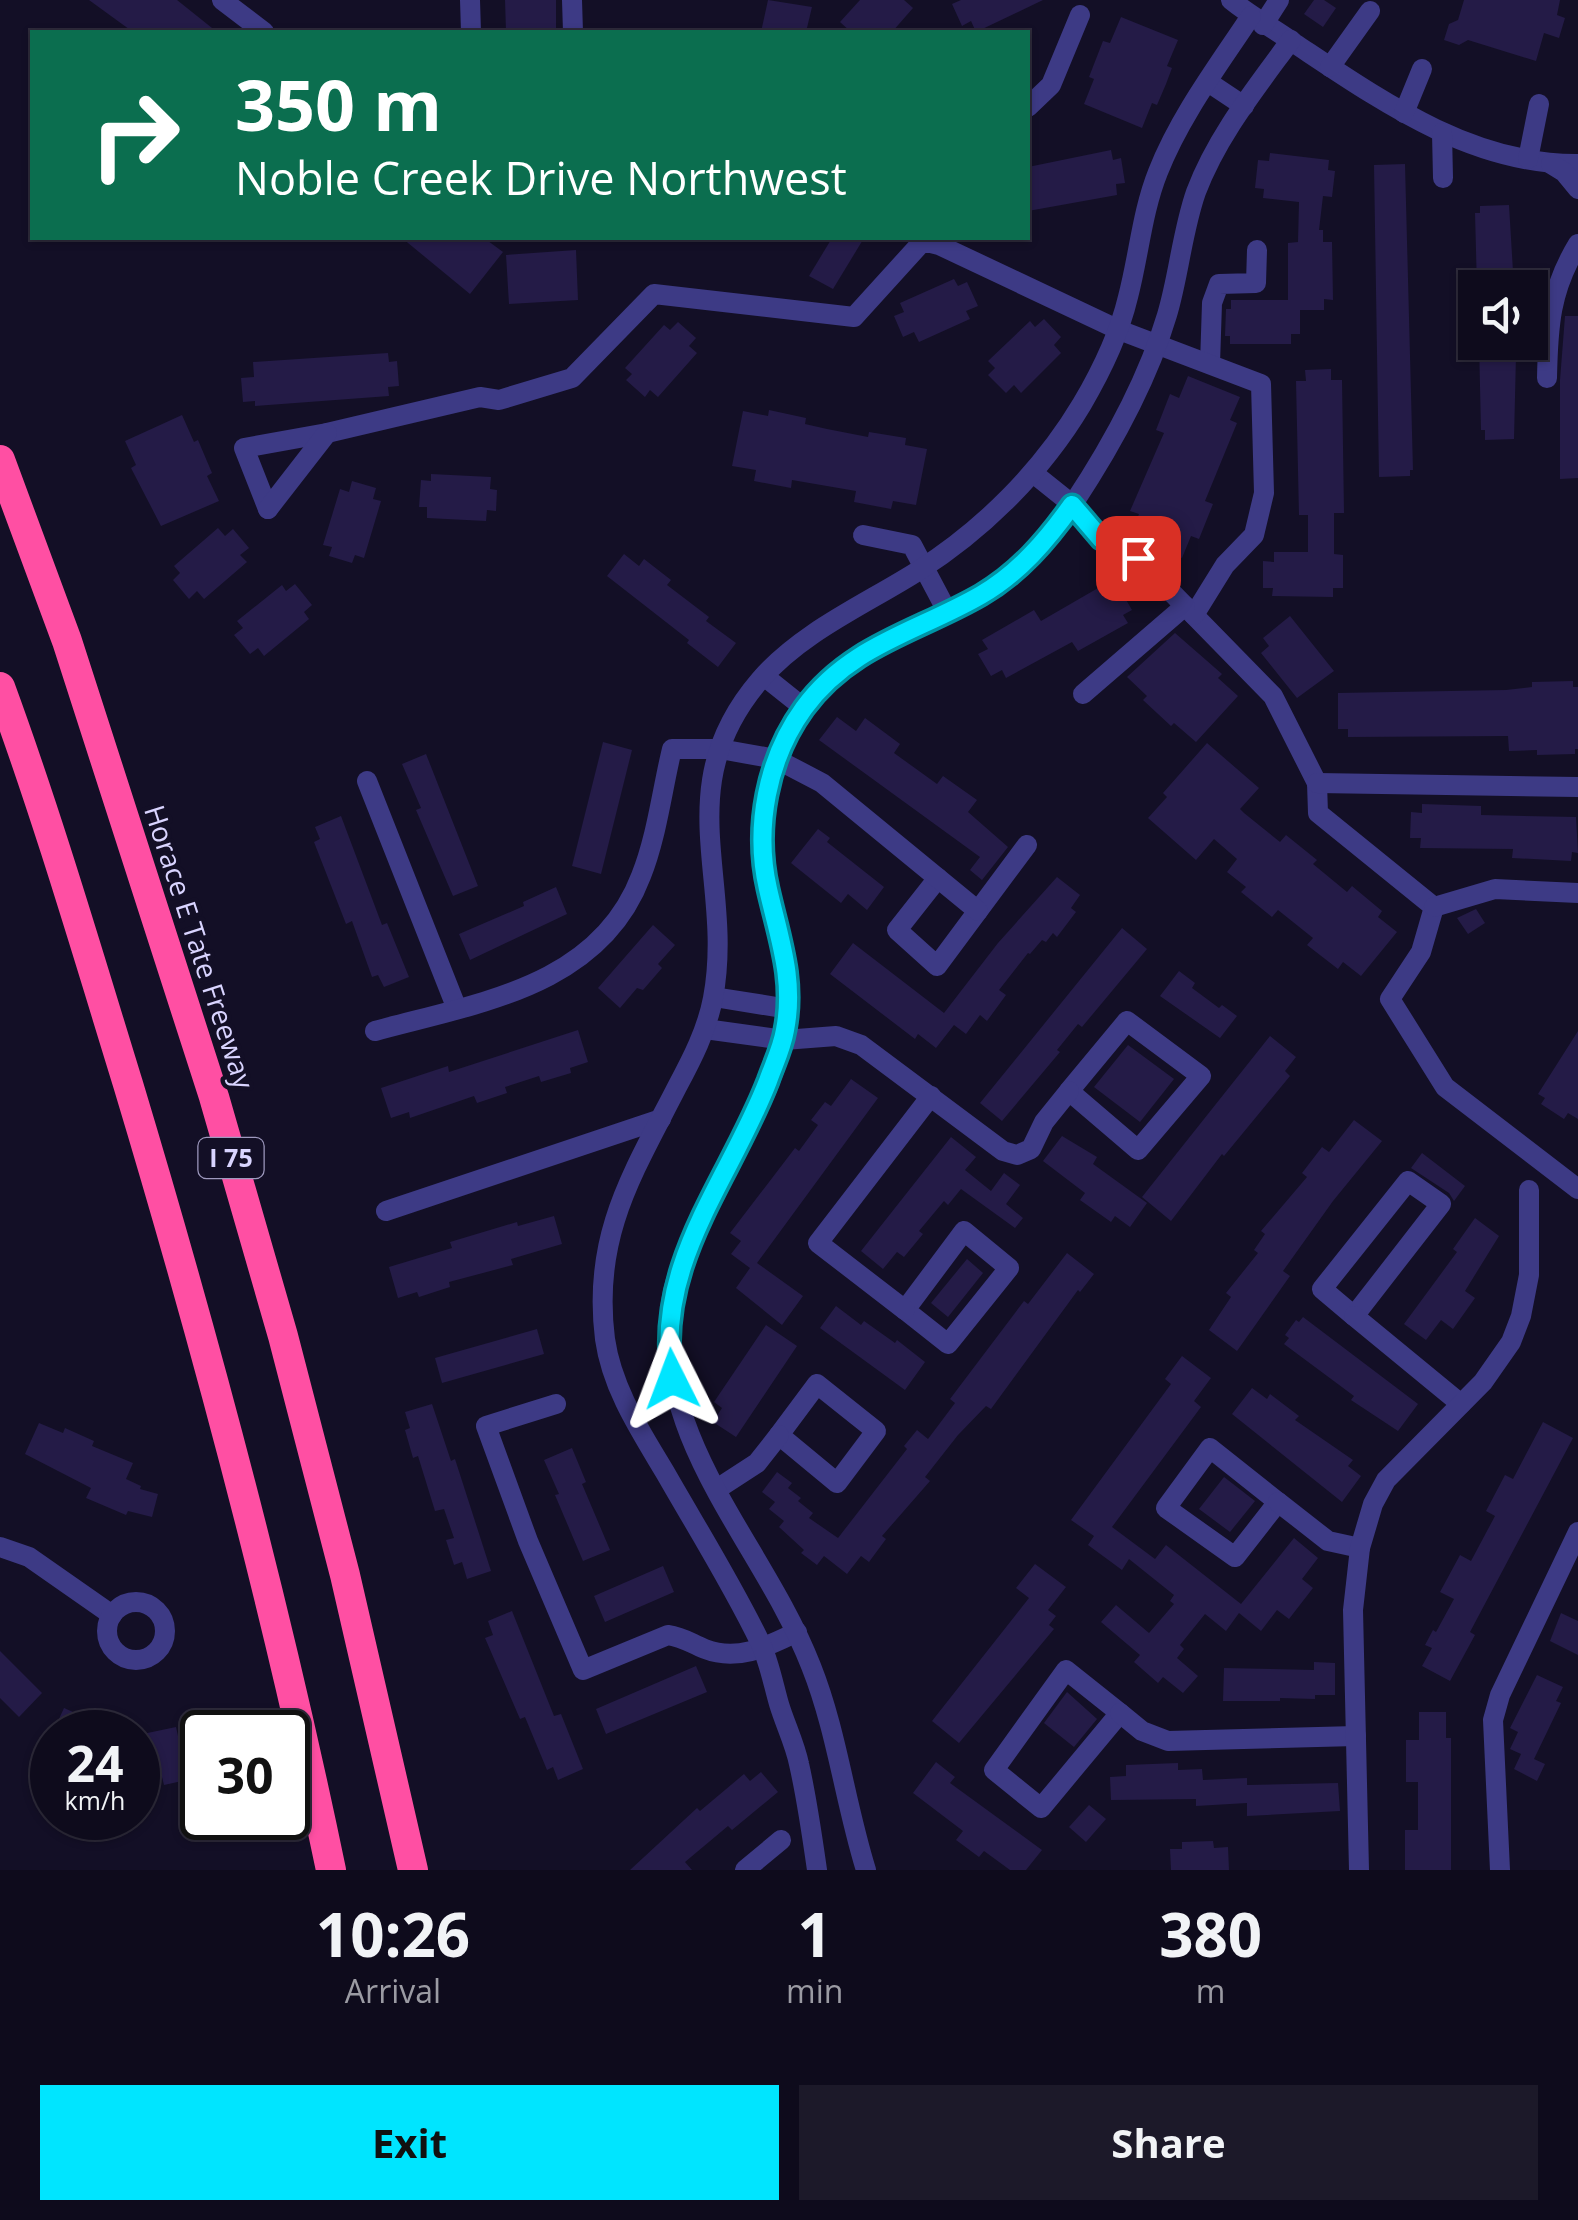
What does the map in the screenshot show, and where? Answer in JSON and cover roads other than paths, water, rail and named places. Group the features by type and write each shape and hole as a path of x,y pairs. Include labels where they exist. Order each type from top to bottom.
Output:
{"highway":[{"name":"Horace E Tate Freeway","path":"0,460 67,641 219,1116 307,1428 413,1870"},
{"name":"I 75","path":"0,688 43,804 166,1210 267,1587 331,1870"}],"street":[{"path":"222,0 261,30"},
{"path":"470,0 471,30"},
{"path":"572,0 573,30"},
{"path":"1231,0 1330,67 1442,133 1488,150 1551,164 1578,164"},
{"path":"816,1870 798,1759 763,1648 614,1378 601,1293 608,1237 623,1192 705,1029 714,996 718,944 708,814 711,780 734,718 764,676 806,640 926,566 982,523 1032,472 1081,406 1118,330 1156,175 1176,131 1208,82 1257,20 1279,0"},
{"path":"1330,67 1370,11"},
{"path":"1030,105 1052,85 1080,15"},
{"path":"866,1870 849,1817 826,1709 797,1632 690,1440 676,1401 669,1356 670,1308 687,1248 760,1104 784,1040 789,1009 787,958 767,886 762,849 764,803 776,759 804,708 839,670 880,642 985,593 1020,567 1048,539 1072,505 1130,408 1158,343 1196,191 1215,151 1290,40"},
{"path":"1404,113 1422,69"},
{"path":"1208,82 1244,106"},
{"path":"1528,159 1539,104"},
{"path":"1442,133 1443,178"},
{"path":"1551,164 1578,189"},
{"path":"327,433 480,397 499,400 572,378 654,294 854,316 924,241 940,241 1118,330 1261,384 1264,493 1254,535 1189,610 1083,694"},
{"path":"1547,378 1548,319 1568,260 1578,244"},
{"path":"1210,364 1212,303 1219,284 1256,284 1257,250"},
{"path":"1032,472 1072,505 1101,539 1138,558 1273,696 1317,784 1318,813 1434,907"},
{"path":"863,535 912,546 948,613"},
{"path":"764,676 804,708"},
{"path":"375,1031 542,982 596,945 622,914 642,875 672,748 720,748 776,759 822,783 978,911"},
{"path":"367,781 457,1008"},
{"path":"1317,784 1578,787"},
{"path":"938,878 897,930 937,966 1027,845"},
{"path":"1434,907 1495,890 1578,893"},
{"path":"1434,907 1421,952 1390,999 1446,1087 1578,1189"},
{"path":"714,996 789,1009"},
{"path":"705,1029 784,1040 836,1036 860,1045 1003,1151 1017,1155 1031,1149 1044,1122 1069,1091 1127,1021 1202,1076 1138,1150 1069,1091"},
{"path":"904,1310 964,1232 1010,1268 948,1344 904,1310 818,1243 931,1096"},
{"path":"386,1212 661,1120"},
{"path":"1354,1316 1442,1204 1408,1181 1322,1289 1354,1316 1461,1404"},
{"path":"1359,1870 1353,1610 1360,1548 1373,1504 1386,1480 1498,1363 1521,1316 1529,1275 1529,1190"},
{"path":"718,1489 757,1463 816,1384 876,1431 837,1483 780,1436"},
{"path":"556,1404 486,1426 528,1541 582,1670 668,1635 684,1637 722,1654 763,1648 797,1632"},
{"path":"1278,1502 1235,1556 1166,1508 1210,1448 1328,1541 1360,1548"},
{"path":"1500,1870 1493,1720 1500,1695 1570,1572 1578,1532"},
{"path":"0,1548 29,1558 112,1614"},
{"path":"1120,1713 1041,1808 994,1770 1066,1670 1120,1713 1142,1732 1168,1740 1356,1736"},
{"path":"745,1870 781,1840"}]}
